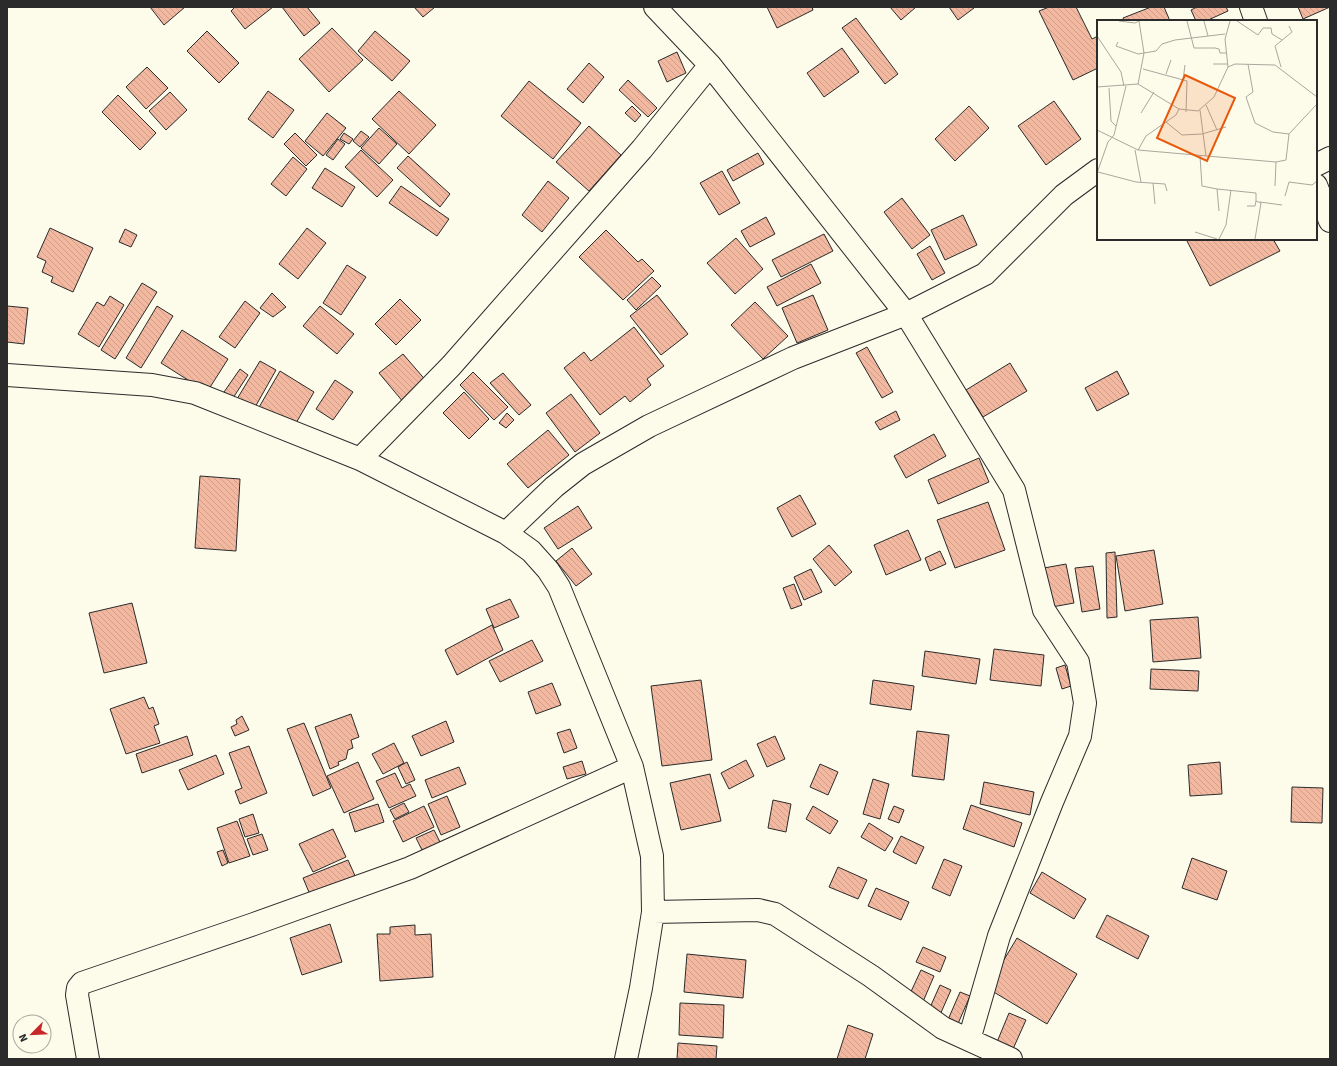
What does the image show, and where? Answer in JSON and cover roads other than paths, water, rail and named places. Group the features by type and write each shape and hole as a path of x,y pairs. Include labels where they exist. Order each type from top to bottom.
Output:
{"street":[{"path":"655,7 710,65 906,314 1014,490 1044,610 1078,662 1085,703 1080,736 999,936 969,1040"},
{"path":"1251,7 1256,20"},
{"path":"360,459 451,366 642,149 710,65"},
{"path":"1317,164 1330,158"},
{"path":"506,533 554,487 583,464 649,426 793,358 906,314 985,274 1064,195 1097,171"},
{"path":"1317,188 1330,221"},
{"path":"7,375 152,385 195,393 360,459 506,533 531,551 548,570 559,587 632,767 652,856 653,912 641,988 626,1059"},
{"path":"88,1059 77,995 78,988 82,983 254,924 410,868 632,767"},
{"path":"653,912 758,910 775,914 871,976 943,1028 1011,1059"}]}
